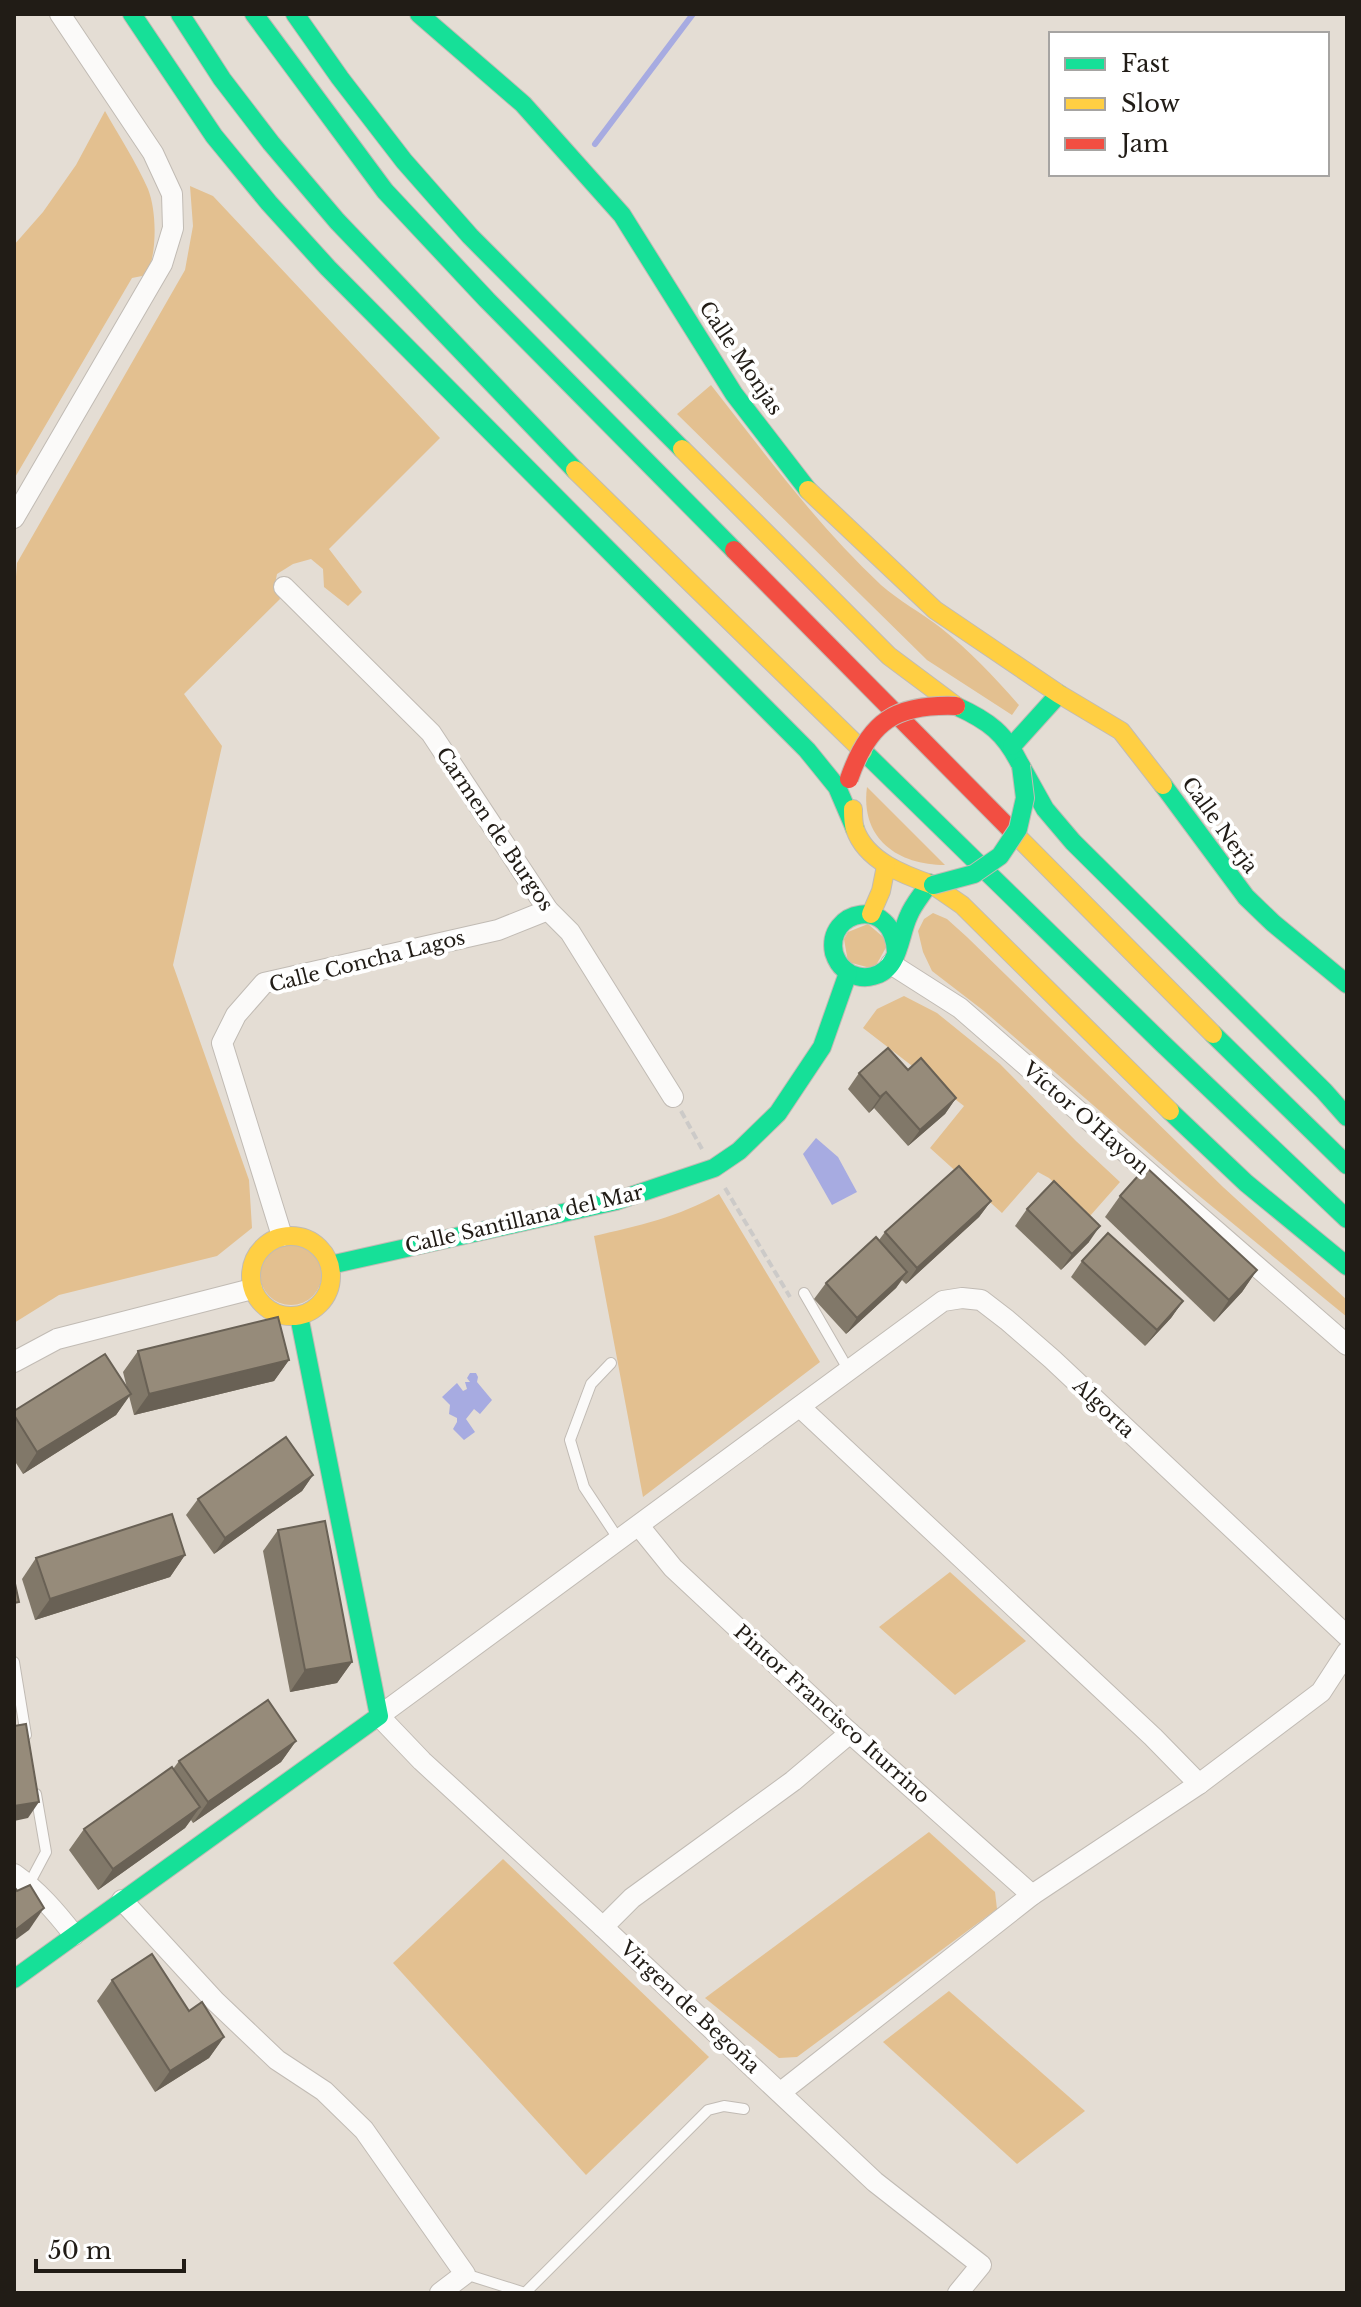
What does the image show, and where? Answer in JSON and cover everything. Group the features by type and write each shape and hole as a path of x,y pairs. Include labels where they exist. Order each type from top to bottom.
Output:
{"main road":[{"path":"132,14 214,136 269,203 391,334 807,750 837,787 868,850 886,866 931,884 962,905 1196,1137 1246,1183 1347,1266"},
{"path":"180,14 222,79 337,221 534,429 1194,1074 1347,1219"},
{"path":"254,14 385,191 487,300 1229,1051 1347,1165"},
{"path":"295,14 404,161 470,236 889,656 956,706 988,721 1012,746 1045,809 1073,842 1347,1117"},
{"name":"Calle Monjas","path":"419,14 523,104 622,215 734,394 807,489 935,610 1059,694"},
{"path":"1012,746 1059,694"},
{"name":"Calle Nerja","path":"1059,694 1121,731 1246,897 1347,984"},
{"path":"855,829 849,779 856,756 868,736 887,719 908,709 932,704 956,706"},
{"path":"894,958 896,939 891,928 883,919 871,914 856,914 843,922 834,934 832,949 837,963 848,973 864,978 879,974 894,958 910,912 931,884 974,874 1000,856 1018,829 1025,798 1021,766"},
{"path":"871,914 881,891 886,866"},
{"name":"Calle Santillana del Mar","path":"330,1265 616,1201 714,1168 739,1151 778,1113 822,1047 848,973"},
{"path":"282,1236 302,1236 320,1247 330,1265 330,1287 319,1306 299,1316 280,1315 271,1310 263,1305 252,1289 251,1267 262,1247 282,1236"},
{"path":"14,1979 379,1716 299,1316"}],"street":[{"path":"14,518 162,264 173,228 172,194 153,153 60,14"},
{"name":"Carmen de Burgos","path":"284,587 431,733 548,910 570,932 673,1097"},
{"name":"Calle Concha Lagos","path":"282,1236 222,1043 236,1015 264,983 498,930 548,910"},
{"name":"Víctor O'Hayon","path":"894,958 960,1008 1347,1345"},
{"path":"14,1362 57,1339 252,1289"},
{"name":"Algorta","path":"379,1716 943,1301 962,1298 981,1300 1046,1354 1347,1636"},
{"path":"800,1407 1199,1784"},
{"name":"Pintor Francisco Iturrino","path":"639,1526 673,1568 850,1733 1032,1895"},
{"path":"781,2092 1032,1895 1199,1784 1321,1692 1347,1652"},
{"name":"Virgen de Begoña","path":"379,1716 422,1761 875,2182 981,2265 958,2293"},
{"path":"603,1927 632,1898 793,1781 850,1733"},
{"path":"21,1879 53,1909 74,1935"},
{"path":"122,1900 215,2001 277,2060 324,2091 364,2130 465,2274 440,2293"}],"lane":[{"path":"804,1293 843,1374"},
{"path":"611,1363 591,1384 570,1440 584,1487 619,1541"},
{"path":"14,1662 29,1749"},
{"path":"21,1879 46,1852 33,1779"},
{"path":"465,2274 525,2293 708,2110 724,2106 744,2109"}],"path":[{"path":"673,1097 791,1300"}],"shaded area":[{"path":"105,111 151,198 155,232 153,255 147,275 132,278 14,479 14,245 43,212 76,165"},
{"path":"190,186 213,196 440,438 329,549 362,592 348,606 324,587 323,569 311,559 293,564 277,574 275,584 280,599 184,694 222,746 173,965 249,1180 252,1228 217,1256 59,1295 14,1323 14,604 17,563 185,270 193,226"},
{"path":"711,385 792,488 858,562 888,591 951,637 1010,695 1019,705 1012,715 927,660 677,414"},
{"path":"867,787 945,865 912,860 886,846 876,835 870,821 866,805"},
{"path":"933,913 947,919 967,937 1223,1187 1347,1300 1347,1317 1181,1181 984,1011 932,971 918,931 924,919"},
{"path":"868,924 889,942 874,969 848,962 844,939 848,932"},
{"path":"904,996 937,1013 1000,1064 1120,1182 1090,1216 1049,1178 1038,1172 1002,1213 930,1148 964,1106 863,1028 877,1009"},
{"path":"719,1194 820,1362 643,1497 594,1236 673,1215"},
{"path":"291,1243 303,1245 313,1252 320,1262 320,1286 313,1296 303,1303 291,1305 279,1303 269,1296 262,1286 260,1274 262,1262 269,1252 279,1245"},
{"path":"950,1572 1026,1641 955,1695 879,1627"},
{"path":"929,1832 995,1892 997,1909 797,2057 779,2058 705,1998"},
{"path":"503,1859 709,2057 586,2175 393,1963"},
{"path":"949,1991 1085,2111 1017,2164 883,2042"}],"water":[{"path":"816,1138 838,1157 857,1192 832,1205 803,1154"},
{"path":"470,1373 476,1373 477,1382 492,1400 480,1414 474,1409 466,1419 475,1432 464,1440 453,1429 457,1418 449,1414 450,1405 442,1397 457,1383 463,1391 467,1389 465,1382 470,1382 467,1378"}],"building":[{"path":"888,1048 908,1070 921,1058 956,1098 920,1130 886,1092 880,1097 859,1073"},
{"path":"959,1166 991,1201 917,1268 885,1232"},
{"path":"1146,1167 1257,1270 1229,1300 1120,1196"},
{"path":"1054,1181 1100,1226 1072,1254 1027,1209"},
{"path":"1108,1233 1183,1301 1157,1330 1082,1261"},
{"path":"876,1237 907,1272 857,1318 826,1283"},
{"path":"278,1317 289,1360 149,1394 138,1351"},
{"path":"105,1354 131,1394 37,1452 14,1411"},
{"path":"286,1437 313,1475 225,1538 198,1499"},
{"path":"172,1514 185,1555 50,1599 36,1558"},
{"path":"325,1521 352,1662 305,1670 278,1530"},
{"path":"14,1579 19,1602 14,1603"},
{"path":"268,1700 296,1741 208,1802 179,1761"},
{"path":"26,1724 39,1802 14,1806 14,1726"},
{"path":"172,1767 200,1807 113,1869 84,1829"},
{"path":"30,1885 44,1908 14,1931 14,1886 17,1891"},
{"path":"152,1954 189,2011 202,2002 224,2037 170,2071 112,1980"}],"waterway":[{"path":"595,144 693,14"}],"traffic: fast":[{"path":"132,14 214,136 269,203 328,268 807,750 837,787 855,829"},
{"path":"180,14 222,79 337,221 575,470"},
{"path":"254,14 385,191 487,300 734,550"},
{"path":"295,14 404,161 470,236 682,449"},
{"path":"419,14 523,104 622,215 734,394 808,490"},
{"path":"1012,746 1059,694"},
{"path":"956,706 995,729 1021,766"},
{"path":"863,751 1347,1219"},
{"path":"1021,766 1045,809 1073,842 1347,1117"},
{"path":"933,885 974,874 1000,856 1018,829 1025,798 1021,766"},
{"path":"1163,785 1246,897 1347,984"},
{"path":"896,952 892,934 884,922 873,915 849,918 839,927 834,938 834,953 847,971 865,977 882,972 894,959 913,906 929,883"},
{"path":"330,1265 616,1201 714,1168 739,1151 778,1113 822,1047 848,973"},
{"path":"1213,1034 1347,1165"},
{"path":"1170,1111 1246,1183 1347,1266"},
{"path":"14,1979 379,1716 299,1316"}],"traffic: slow":[{"path":"682,449 889,656 956,706"},
{"path":"575,470 863,751"},
{"path":"808,490 935,610 1059,694 1121,731 1163,785"},
{"path":"853,809 855,829 868,850 898,871 933,885"},
{"path":"1009,828 1213,1034"},
{"path":"871,914 881,891 886,866"},
{"path":"933,885 962,905 1170,1111"},
{"path":"291,1236 306,1239 319,1248 328,1261 331,1276 328,1291 319,1304 306,1313 291,1316 276,1313 263,1304 254,1291 251,1276 254,1261 263,1248 276,1239 291,1236"}],"traffic: jam":[{"path":"734,550 1009,828"},
{"path":"849,779 866,743 887,720 916,708 956,706"}]}
